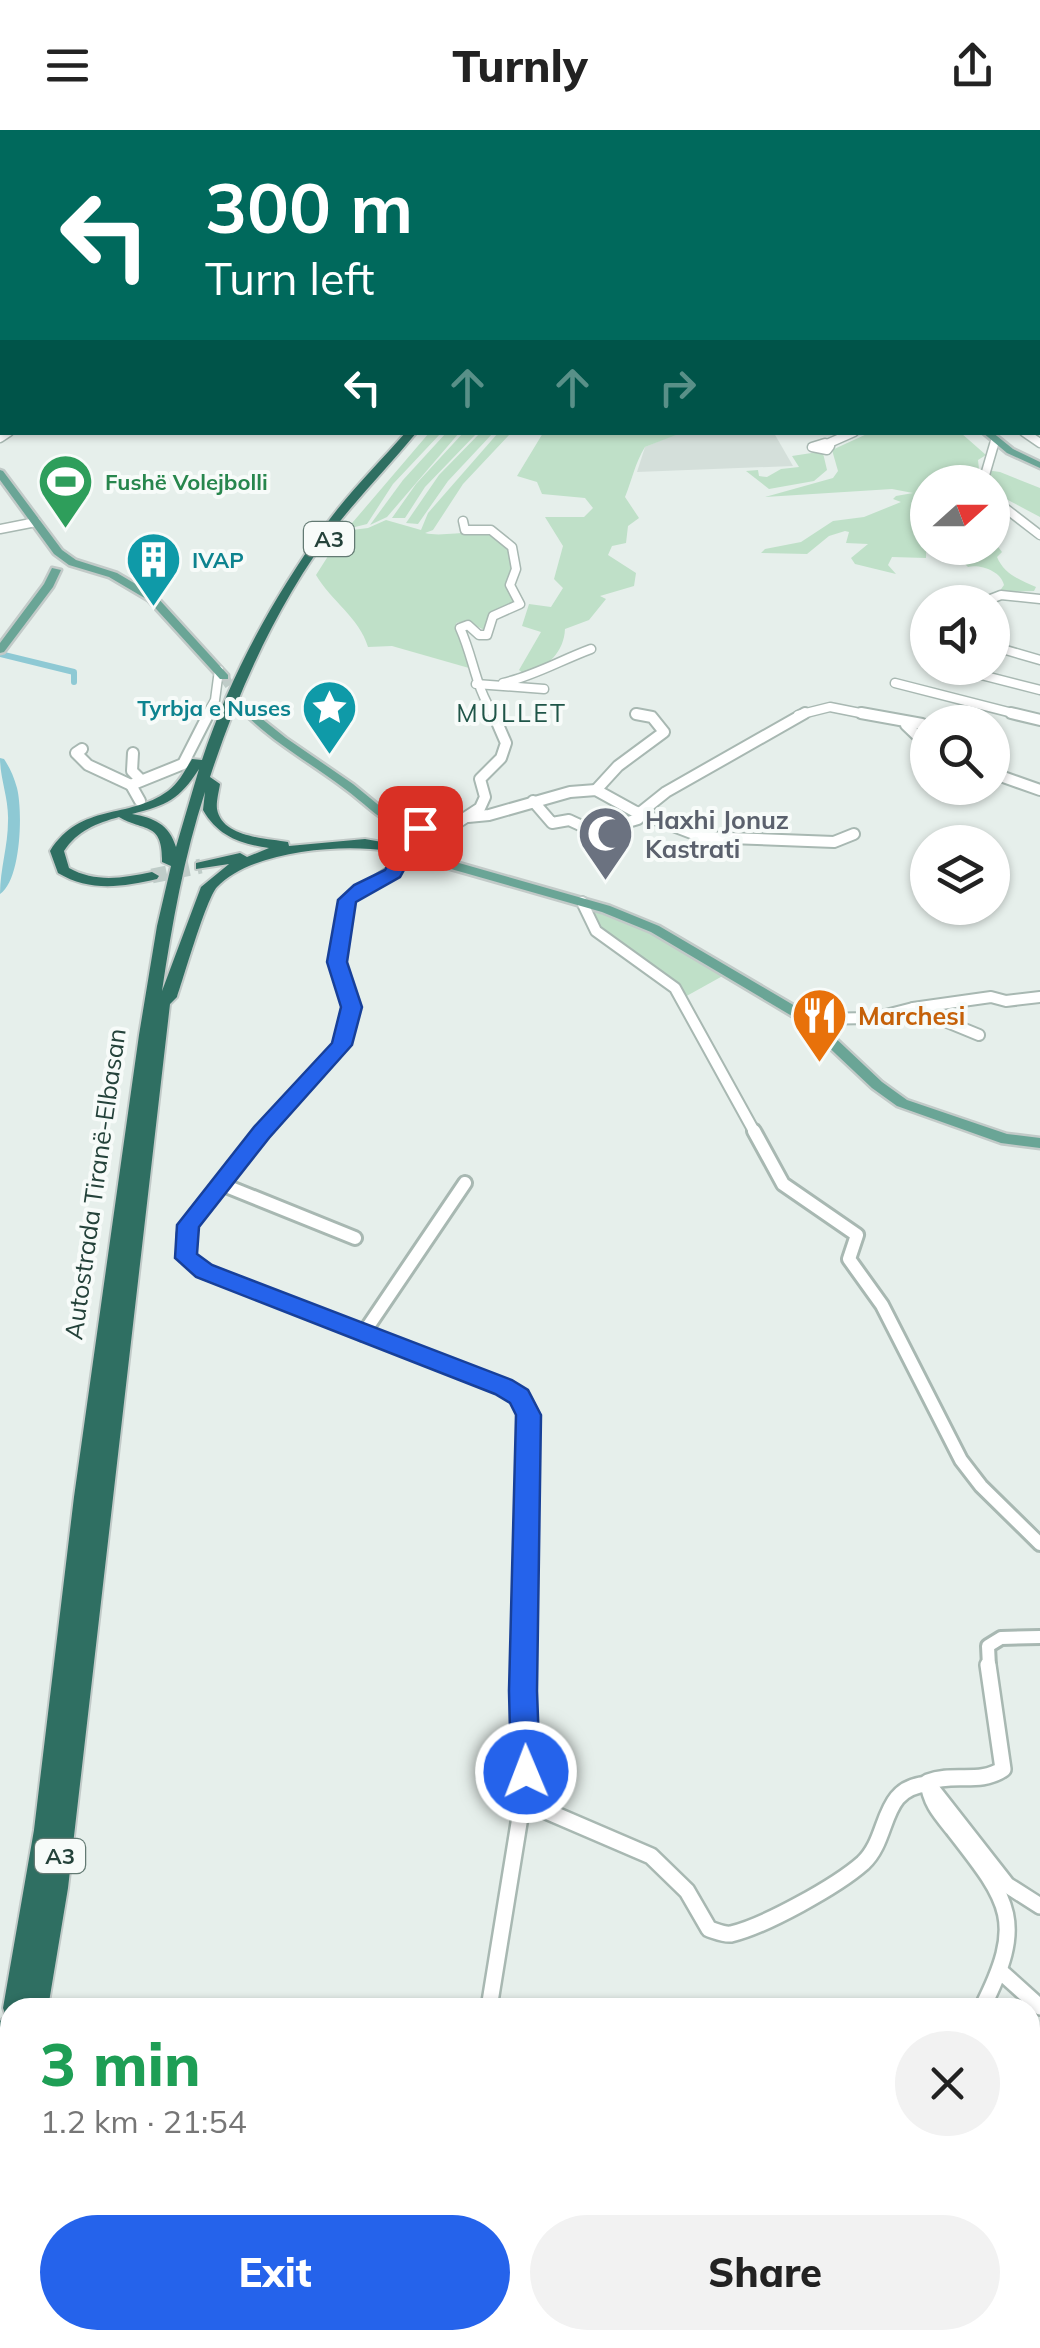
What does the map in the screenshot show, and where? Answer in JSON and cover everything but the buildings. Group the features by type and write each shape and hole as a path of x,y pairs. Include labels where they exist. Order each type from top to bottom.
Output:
{"highway":[{"name":"Autostrada Tiranë-Elbasan","path":"17,1998 61,1707 134,1112 168,901 211,742 236,682 292,581 337,515 409,435"},
{"name":"Autostrada Tiranë-Elbasan","path":"37,1998 77,1722 162,1002 188,861 209,781 247,682 330,538 420,435"},
{"path":"152,876 97,883 82,880 63,870 56,856 61,841 79,827 169,798 211,742"},
{"path":"209,781 213,784 210,810 227,831 256,842 313,846"},
{"path":"106,818 138,818 164,832 170,846 164,897 168,901"},
{"path":"201,866 313,846 396,844"},
{"path":"162,1002 169,997 208,887 238,864 279,851"}],"main road":[{"path":"990,435 1040,465"},
{"path":"0,473 58,552 75,566"},
{"path":"0,650 59,570 58,552"},
{"path":"59,570 75,566 93,568 152,598 222,674"},
{"path":"246,709 278,738 345,783 386,818 428,839 446,860"},
{"path":"386,818 396,844"},
{"path":"396,844 407,827"},
{"path":"396,844 428,839"},
{"path":"396,844 622,915 692,948 807,1019 877,1085 902,1102 1006,1139 1040,1142"}],"street":[{"path":"828,444 848,435"},
{"path":"988,465 996,440"},
{"path":"1010,512 1040,535"},
{"path":"428,839 468,817 484,801 480,779 504,754 505,741 476,684 476,662 460,628 470,626 479,635 487,635 493,616 520,604 510,585 516,569 512,547 491,530 465,530 463,521"},
{"path":"0,529 36,522"},
{"path":"1010,596 1040,600"},
{"path":"476,684 532,676 590,648"},
{"path":"1010,651 1040,660"},
{"path":"82,750 76,753 88,765 135,782 182,764 215,700 222,674"},
{"path":"1010,682 1040,690"},
{"path":"503,683 544,690"},
{"path":"895,683 1040,720"},
{"path":"533,801 552,823 569,820 595,832 638,820 650,801 678,783 710,770 740,748 812,710 840,708 910,725"},
{"path":"596,790 618,766 664,732 652,717 636,714"},
{"path":"906,725 910,729"},
{"path":"133,754 135,782 131,792 140,802"},
{"path":"1010,780 1040,790"},
{"path":"468,817 596,790 690,834 718,839 834,842 854,834"},
{"path":"396,844 393,873 347,900 337,962 352,1007 341,1045 221,1184 184,1235 186,1258 193,1265 503,1387 519,1397 527,1410 523,1802 491,1998"},
{"path":"582,902 596,931 675,988 783,1184 856,1235 850,1259 882,1305 925,1384 946,1437 981,1486 1040,1544"},
{"path":"807,1019 874,1018 991,997 1040,997"},
{"path":"913,1008 980,1035"},
{"path":"363,1334 465,1183"},
{"path":"221,1184 355,1238"},
{"path":"987,1998 1000,1971 1010,1925 997,1892 930,1799 928,1784 930,1778 989,1778 1000,1774 988,1646 1001,1638 1040,1637"},
{"path":"523,1802 557,1812 653,1855 684,1885 709,1929 728,1936 776,1917 839,1880 871,1853 900,1792 928,1784"},
{"path":"928,1784 1007,1886 1040,1906"},
{"path":"1000,1971 1030,1998"}],"shaded area":[{"path":"674,435 775,435 793,466 637,472 645,447"}],"green space":[{"path":"427,435 439,435 393,484 367,524 347,529"},
{"path":"444,435 457,435 387,517 370,525 403,480"},
{"path":"461,435 475,435 425,487 405,518 392,518 416,484"},
{"path":"478,435 491,435 448,481 418,524 406,523 439,475"},
{"path":"496,435 509,435 463,484 433,530 425,533 487,534 506,545 511,557 512,571 506,586 518,605 488,617 486,631 467,621 456,623 471,662 469,668 392,646 368,647 358,627 316,575 344,531 368,528 386,520 421,530 428,513"},
{"path":"542,435 676,435 645,447 625,497 639,518 628,526 626,543 612,546 608,555 636,573 634,586 600,596 606,599 589,620 565,629 562,645 553,658 525,675 519,670 541,632 522,626 529,604 551,607 563,588 554,579 563,546 545,517 584,517 593,508 585,498 542,494 537,482 517,476"},
{"path":"865,435 963,435 986,455 978,460 979,465 910,465 910,492 892,489 765,497 833,478 838,471 832,450"},
{"path":"823,453 827,470 814,481 769,489 746,471 758,470 759,476 767,477 781,469 799,467 792,456"},
{"path":"1010,476 1040,488 1040,517 1010,501"},
{"path":"910,494 910,558 892,557 888,565 896,574 855,564 851,558 868,544 846,543 849,532 845,531 829,536 807,554 761,553 801,542 833,521 864,517 901,502 893,499"},
{"path":"1002,565 1013,576 1036,587 1034,591 1010,592 1010,585 1004,585 994,572 968,567"},
{"path":"598,909 728,973 683,998 666,975 600,931 588,910"}],"waterway":[{"path":"0,654 74,672 74,682"},
{"path":"0,761 12,790 14,807 10,860 0,890"}],"tunnel":[{"path":"224,677 246,709"},
{"path":"152,876 201,866"}],"place":[{"name":"Fushë Volejbolli","path":"66,531"},
{"name":"IVAP","path":"153,609"},
{"name":"Tyrbja e Nuses","path":"330,757"},
{"name":"Haxhi Jonuz Kastrati","path":"606,883"},
{"name":"Marchesi","path":"819,1065"}],"district":[{"name":"MULLET","path":"512,713"}],"route":[{"path":"420,828 431,837 429,846 403,854 393,873 347,900 337,962 352,1007 341,1045 262,1133 188,1225 184,1235 186,1258 204,1271 273,1300 503,1387 519,1397 528,1415 523,1691 526,1772"}]}
